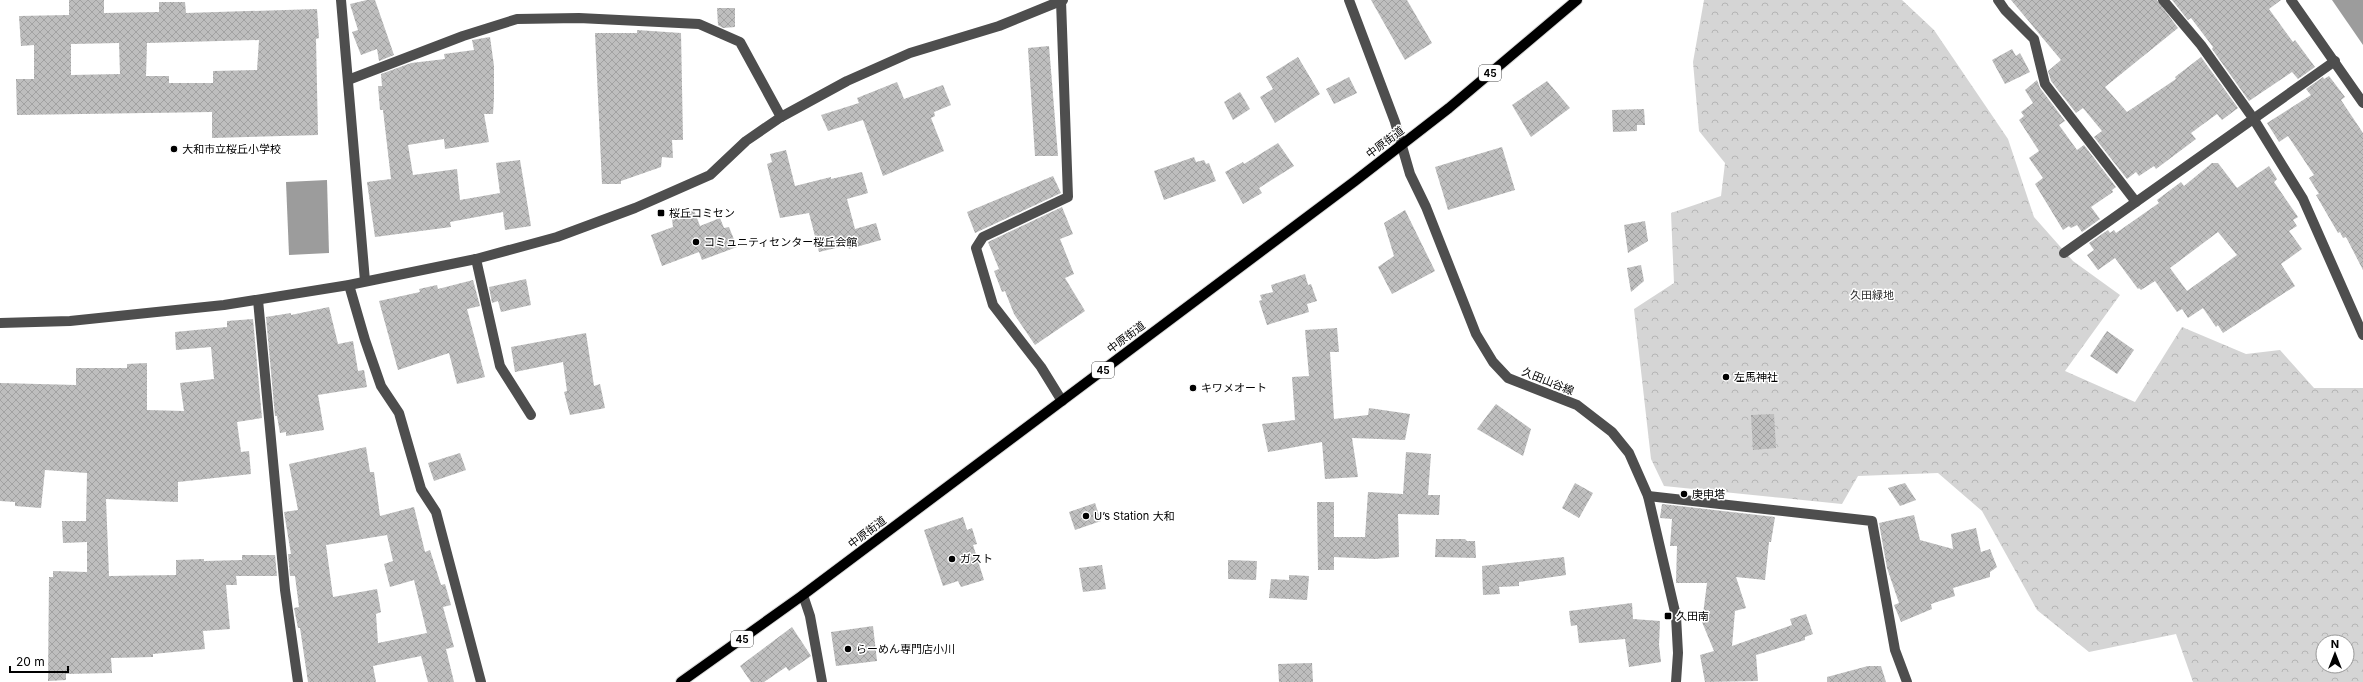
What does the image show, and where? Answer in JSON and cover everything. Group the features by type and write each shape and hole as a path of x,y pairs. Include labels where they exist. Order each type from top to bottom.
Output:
{"main road":[{"name":"中原街道","path":"681,682 803,595 1402,145 1449,108 1577,0"}],"street":[{"path":"341,0 365,281"},
{"name":"久田山谷線","path":"1349,0 1373,60 1402,145 1410,174 1426,207 1476,334 1493,362 1508,378 1534,389 1568,400 1612,432 1630,453 1648,496 1676,616 1678,653 1676,682"},
{"path":"1998,0 2005,10 2034,39 2044,84 2136,202"},
{"path":"2163,0 2201,45 2253,118 2303,199 2363,335"},
{"path":"2291,0 2363,103"},
{"path":"0,323 108,318 193,310 258,300 349,285 476,259 557,237 635,208 710,175 746,141 781,117 847,81 910,54 999,26 1062,1 1068,197 983,237 976,248 993,305 1041,367 1062,401"},
{"path":"348,80 464,36 517,19 579,18 699,24 740,42 781,117"},
{"path":"2064,253 2335,61"},
{"path":"476,259 500,366 531,415"},
{"path":"349,285 365,340 381,386 399,413 421,489 436,512 481,682"},
{"path":"258,300 284,590 298,682"},
{"path":"1648,496 1872,521 1895,650 1907,682"},
{"path":"803,595 810,616 822,682"}],"green space":[{"name":"久田緑地","path":"1704,0 1902,0 1934,30 2008,139 2034,217 2073,261 2120,295 2065,371 2135,402 2182,327 2246,354 2280,350 2314,388 2363,388 2363,682 2193,682 2176,634 2089,652 2037,610 1982,511 1938,473 1858,476 1842,504 1664,486 1651,459 1634,309 1674,283 1671,213 1721,196 1725,163 1699,131 1693,62"}],"shaded area":[{"path":"2332,0 2363,0 2363,45"},
{"path":"327,180 329,253 289,255 286,182"}],"building":[{"path":"69,0 104,0 104,13 159,12 159,2 185,2 186,13 317,9 319,38 316,39 318,135 212,138 212,112 17,115 16,79 34,79 34,45 21,46 19,16 69,15","holes":["259,40 257,70 213,71 213,83 169,83 169,76 146,76 147,43","119,43 120,74 71,75 71,44"]},
{"path":"367,0 375,0 394,55 379,61 377,49 361,55 352,32 358,30 350,4"},
{"path":"1371,0 1407,0 1432,43 1405,60"},
{"path":"2011,0 2157,0 2178,28 2105,87 2127,112 2176,79 2175,77 2201,57 2238,108 2222,120 2217,114 2191,133 2196,139 2156,169 2154,166 2139,176 2136,172 2127,179 2094,137 2102,131 2083,108 2076,113 2051,81 2048,71 2061,60"},
{"path":"2172,0 2281,0 2269,9 2293,42 2295,40 2315,67 2298,79 2292,72 2249,101 2212,49 2213,47 2191,18 2188,20"},
{"path":"717,8 735,8 735,27 723,28 718,25"},
{"path":"637,30 681,33 683,140 672,140 673,158 662,157 661,167 621,181 621,184 602,184 595,33 637,33"},
{"path":"490,37 494,66 493,114 484,114 489,142 445,149 444,139 408,145 413,175 457,169 460,200 500,193 496,163 520,160 531,226 505,230 503,212 450,222 451,227 375,237 367,182 391,179 383,110 380,110 378,86 382,86 381,74 411,63 445,59 444,54 474,50 472,40"},
{"path":"1049,46 1058,156 1035,156 1028,48"},
{"path":"2012,49 2016,56 2020,53 2030,72 2005,84 1992,60"},
{"path":"1298,57 1320,94 1275,123 1260,97 1273,89 1266,77"},
{"path":"2329,76 2345,97 2341,100 2363,133 2363,270 2346,237 2343,238 2340,232 2338,233 2316,195 2319,194 2309,178 2314,175 2288,136 2279,142 2267,123 2311,95 2306,89 2323,77 2324,79"},
{"path":"1349,77 1357,93 1334,104 1326,89"},
{"path":"2037,80 2040,88 2065,121 2059,125 2077,150 2084,145 2116,187 2112,190 2113,192 2091,207 2100,219 2082,232 2077,225 2071,228 2069,226 2063,230 2035,184 2043,178 2029,158 2039,151 2019,120 2024,116 2021,112 2033,103 2025,90"},
{"path":"1547,81 1570,108 1531,137 1512,105"},
{"path":"897,82 904,99 943,85 951,105 934,112 935,116 931,118 944,151 883,176 863,120 828,131 821,115 859,103 857,98"},
{"path":"1240,92 1250,109 1233,120 1224,102"},
{"path":"1644,109 1645,125 1637,125 1637,131 1613,132 1612,110"},
{"path":"1278,143 1294,166 1259,188 1262,193 1243,204 1225,172 1243,162 1244,164"},
{"path":"1502,147 1515,190 1448,210 1435,167"},
{"path":"786,150 795,186 831,177 831,179 862,172 868,193 847,199 855,229 876,223 881,240 849,249 848,245 819,252 809,213 780,218 767,164 772,162 770,154"},
{"path":"1194,157 1196,162 1204,160 1206,164 1209,163 1216,181 1164,200 1154,171"},
{"path":"2212,163 2218,163 2237,188 2269,166 2277,179 2274,182 2298,217 2293,220 2297,226 2289,231 2302,249 2281,264 2295,286 2223,333 2218,325 2216,327 2203,308 2188,318 2182,309 2177,312 2155,281 2141,290 2139,288 2138,289 2115,258 2098,270 2087,255 2094,250 2089,243 2108,230 2110,233 2114,230 2116,233 2159,203 2157,200 2181,182 2184,186","holes":["2218,232 2237,255 2187,291 2170,268"]},
{"path":"1053,176 1061,193 975,233 967,212"},
{"path":"1062,207 1073,234 1060,239 1074,274 1065,278 1085,311 1035,345 1014,314 1005,291 1002,292 994,271 999,269 988,242"},
{"path":"694,210 700,226 720,218 724,228 729,227 737,247 702,260 699,252 662,266 651,235 673,227 672,219"},
{"path":"1405,210 1435,271 1392,294 1378,267 1394,256 1384,223"},
{"path":"1645,221 1648,241 1628,253 1624,225"},
{"path":"1641,265 1644,281 1631,292 1627,268"},
{"path":"1305,274 1308,285 1311,284 1317,301 1307,304 1309,312 1267,325 1259,301 1262,300 1260,295 1273,292 1271,285"},
{"path":"526,279 531,305 501,312 498,301 492,303 489,287"},
{"path":"473,280 480,306 467,309 485,377 457,384 449,353 398,370 379,301 420,292 419,289 437,285 438,289"},
{"path":"329,307 338,344 353,341 358,371 364,370 367,387 318,395 324,430 286,436 286,432 280,433 277,416 275,416 266,317 291,313 291,315"},
{"path":"253,319 262,418 237,422 241,452 249,451 251,474 178,482 178,502 106,499 109,576 176,575 176,560 242,560 242,555 275,555 277,576 236,576 237,585 226,585 230,629 203,631 205,649 153,654 153,657 111,658 112,673 66,674 66,680 48,681 49,577 53,577 53,571 87,572 87,542 63,543 62,521 86,521 87,473 45,470 41,508 15,506 15,502 0,501 0,383 76,385 76,368 127,368 127,364 147,363 147,410 184,411 180,383 214,379 211,347 176,350 175,332 227,327 227,321"},
{"path":"1337,328 1339,352 1330,352 1334,419 1368,415 1369,408 1410,414 1405,440 1352,438 1358,477 1325,479 1322,442 1268,452 1262,424 1295,420 1292,377 1309,376 1305,330"},
{"path":"2107,331 2134,350 2117,374 2090,356"},
{"path":"586,333 594,386 600,384 605,408 570,415 564,392 567,391 563,362 515,372 511,347"},
{"path":"1496,404 1531,429 1523,456 1477,429"},
{"path":"1774,414 1776,448 1753,450 1751,415"},
{"path":"366,447 370,472 374,472 380,516 414,507 425,552 430,550 441,585 445,584 451,605 443,607 454,647 446,649 454,682 428,682 421,656 373,666 376,682 308,682 300,628 298,628 294,608 299,607 295,576 290,576 288,554 291,554 284,512 298,510 289,464","holes":["387,535 393,561 384,564 390,587 414,580 427,633 378,643 376,614 381,612 377,589 333,597 326,545"]},
{"path":"1406,452 1431,454 1428,495 1440,495 1439,515 1398,514 1399,557 1375,559 1334,557 1334,570 1318,570 1317,502 1334,502 1334,537 1365,537 1368,492 1403,494"},
{"path":"460,453 466,470 434,481 428,463"},
{"path":"1575,483 1593,493 1579,518 1562,508"},
{"path":"1905,483 1916,500 1900,506 1888,488"},
{"path":"1095,503 1101,521 1075,530 1069,512"},
{"path":"1662,504 1775,517 1771,542 1769,542 1765,580 1736,577 1746,608 1735,611 1732,646 1792,625 1790,619 1806,614 1813,634 1805,637 1805,640 1756,655 1758,681 1705,682 1700,655 1714,651 1702,622 1707,583 1676,583 1677,546 1670,546 1672,519 1660,518"},
{"path":"1914,515 1920,540 1953,549 1951,534 1976,528 1981,552 1990,549 1997,567 1990,572 1990,577 1953,588 1955,596 1931,604 1932,609 1901,622 1894,605 1899,603 1887,568 1879,523"},
{"path":"963,517 967,530 972,528 977,544 973,545 984,580 961,587 958,581 943,586 924,530"},
{"path":"1436,539 1465,539 1467,541 1475,541 1476,558 1435,557"},
{"path":"1564,557 1566,575 1519,582 1519,586 1499,587 1500,594 1483,595 1482,566"},
{"path":"1228,560 1257,561 1256,580 1228,579"},
{"path":"1102,565 1106,589 1083,592 1079,568"},
{"path":"1289,575 1309,576 1307,600 1269,598 1271,579 1289,580"},
{"path":"1632,603 1633,619 1660,621 1659,645 1661,662 1629,667 1625,639 1579,643 1577,625 1571,626 1569,611"},
{"path":"873,626 877,661 836,666 831,632"},
{"path":"792,627 811,656 789,671 786,667 764,682 751,682 740,666"},
{"path":"1312,663 1313,682 1279,682 1278,664"},
{"path":"1868,666 1881,666 1886,682 1827,682 1827,677"}],"place":[{"name":"大和市立桜丘小学校","path":"174,149"},
{"name":"桜丘コミセン","path":"661,213"},
{"name":"コミュニティセンター桜丘会館","path":"696,242"},
{"name":"左馬神社","path":"1726,377"},
{"name":"キワメオート","path":"1193,388"},
{"name":"庚申塔","path":"1684,494"},
{"name":"U’s Station 大和","path":"1086,516"},
{"name":"ガスト","path":"952,559"},
{"name":"久田南","path":"1668,616"},
{"name":"らーめん専門店小川","path":"848,649"}]}
